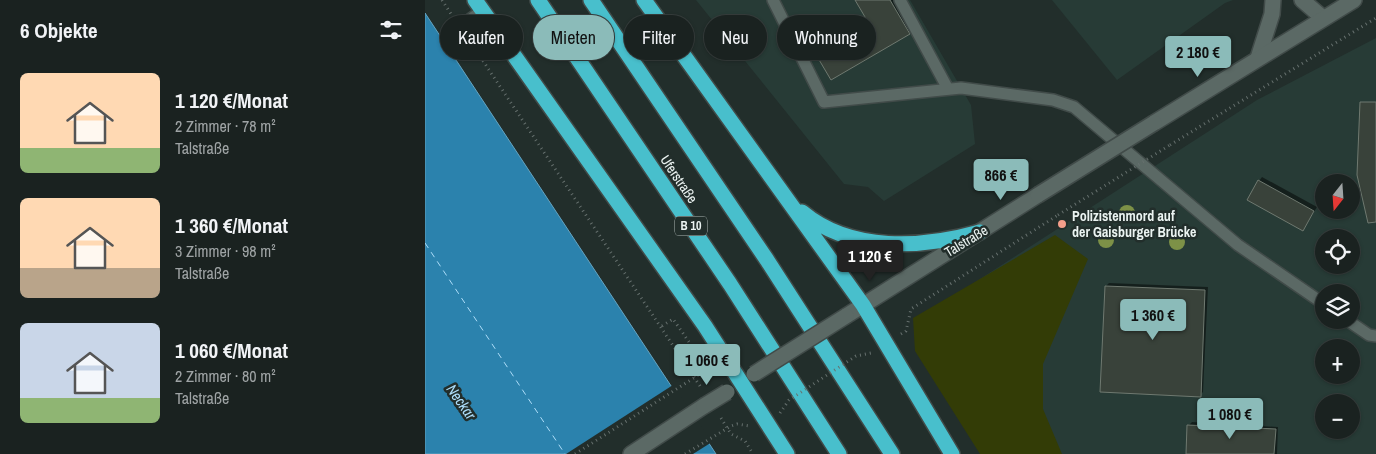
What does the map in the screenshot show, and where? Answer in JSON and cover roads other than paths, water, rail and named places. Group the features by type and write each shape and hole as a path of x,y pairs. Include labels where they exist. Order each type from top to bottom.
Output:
{"highway":[{"name":"Uferstraße","path":"538,0 730,284 839,454"},
{"name":"Uferstraße","path":"591,0 767,260 892,454"},
{"path":"645,0 863,305 952,454"},
{"path":"479,5 705,326 748,378 787,454"},
{"path":"792,204 811,220 827,228 881,243 938,242 980,232"}],"main road":[{"path":"1257,58 1272,14 1273,0"},
{"path":"1302,0 1323,18"},
{"name":"Talstraße","path":"631,454 1038,195 1257,58 1354,0"}],"lane":[{"path":"773,0 824,102 961,88 1053,100 1075,107 1237,244 1315,298"},
{"path":"899,0 948,89"},
{"path":"470,15 479,5"},
{"path":"1360,329 1369,335 1376,336"}],"water":[{"name":"Neckar","path":"425,13 440,36 440,60 456,60 716,454 425,454"}],"place":[{"name":"Polizistenmord auf der Gaisburger Brücke","path":"1062,224"}]}
